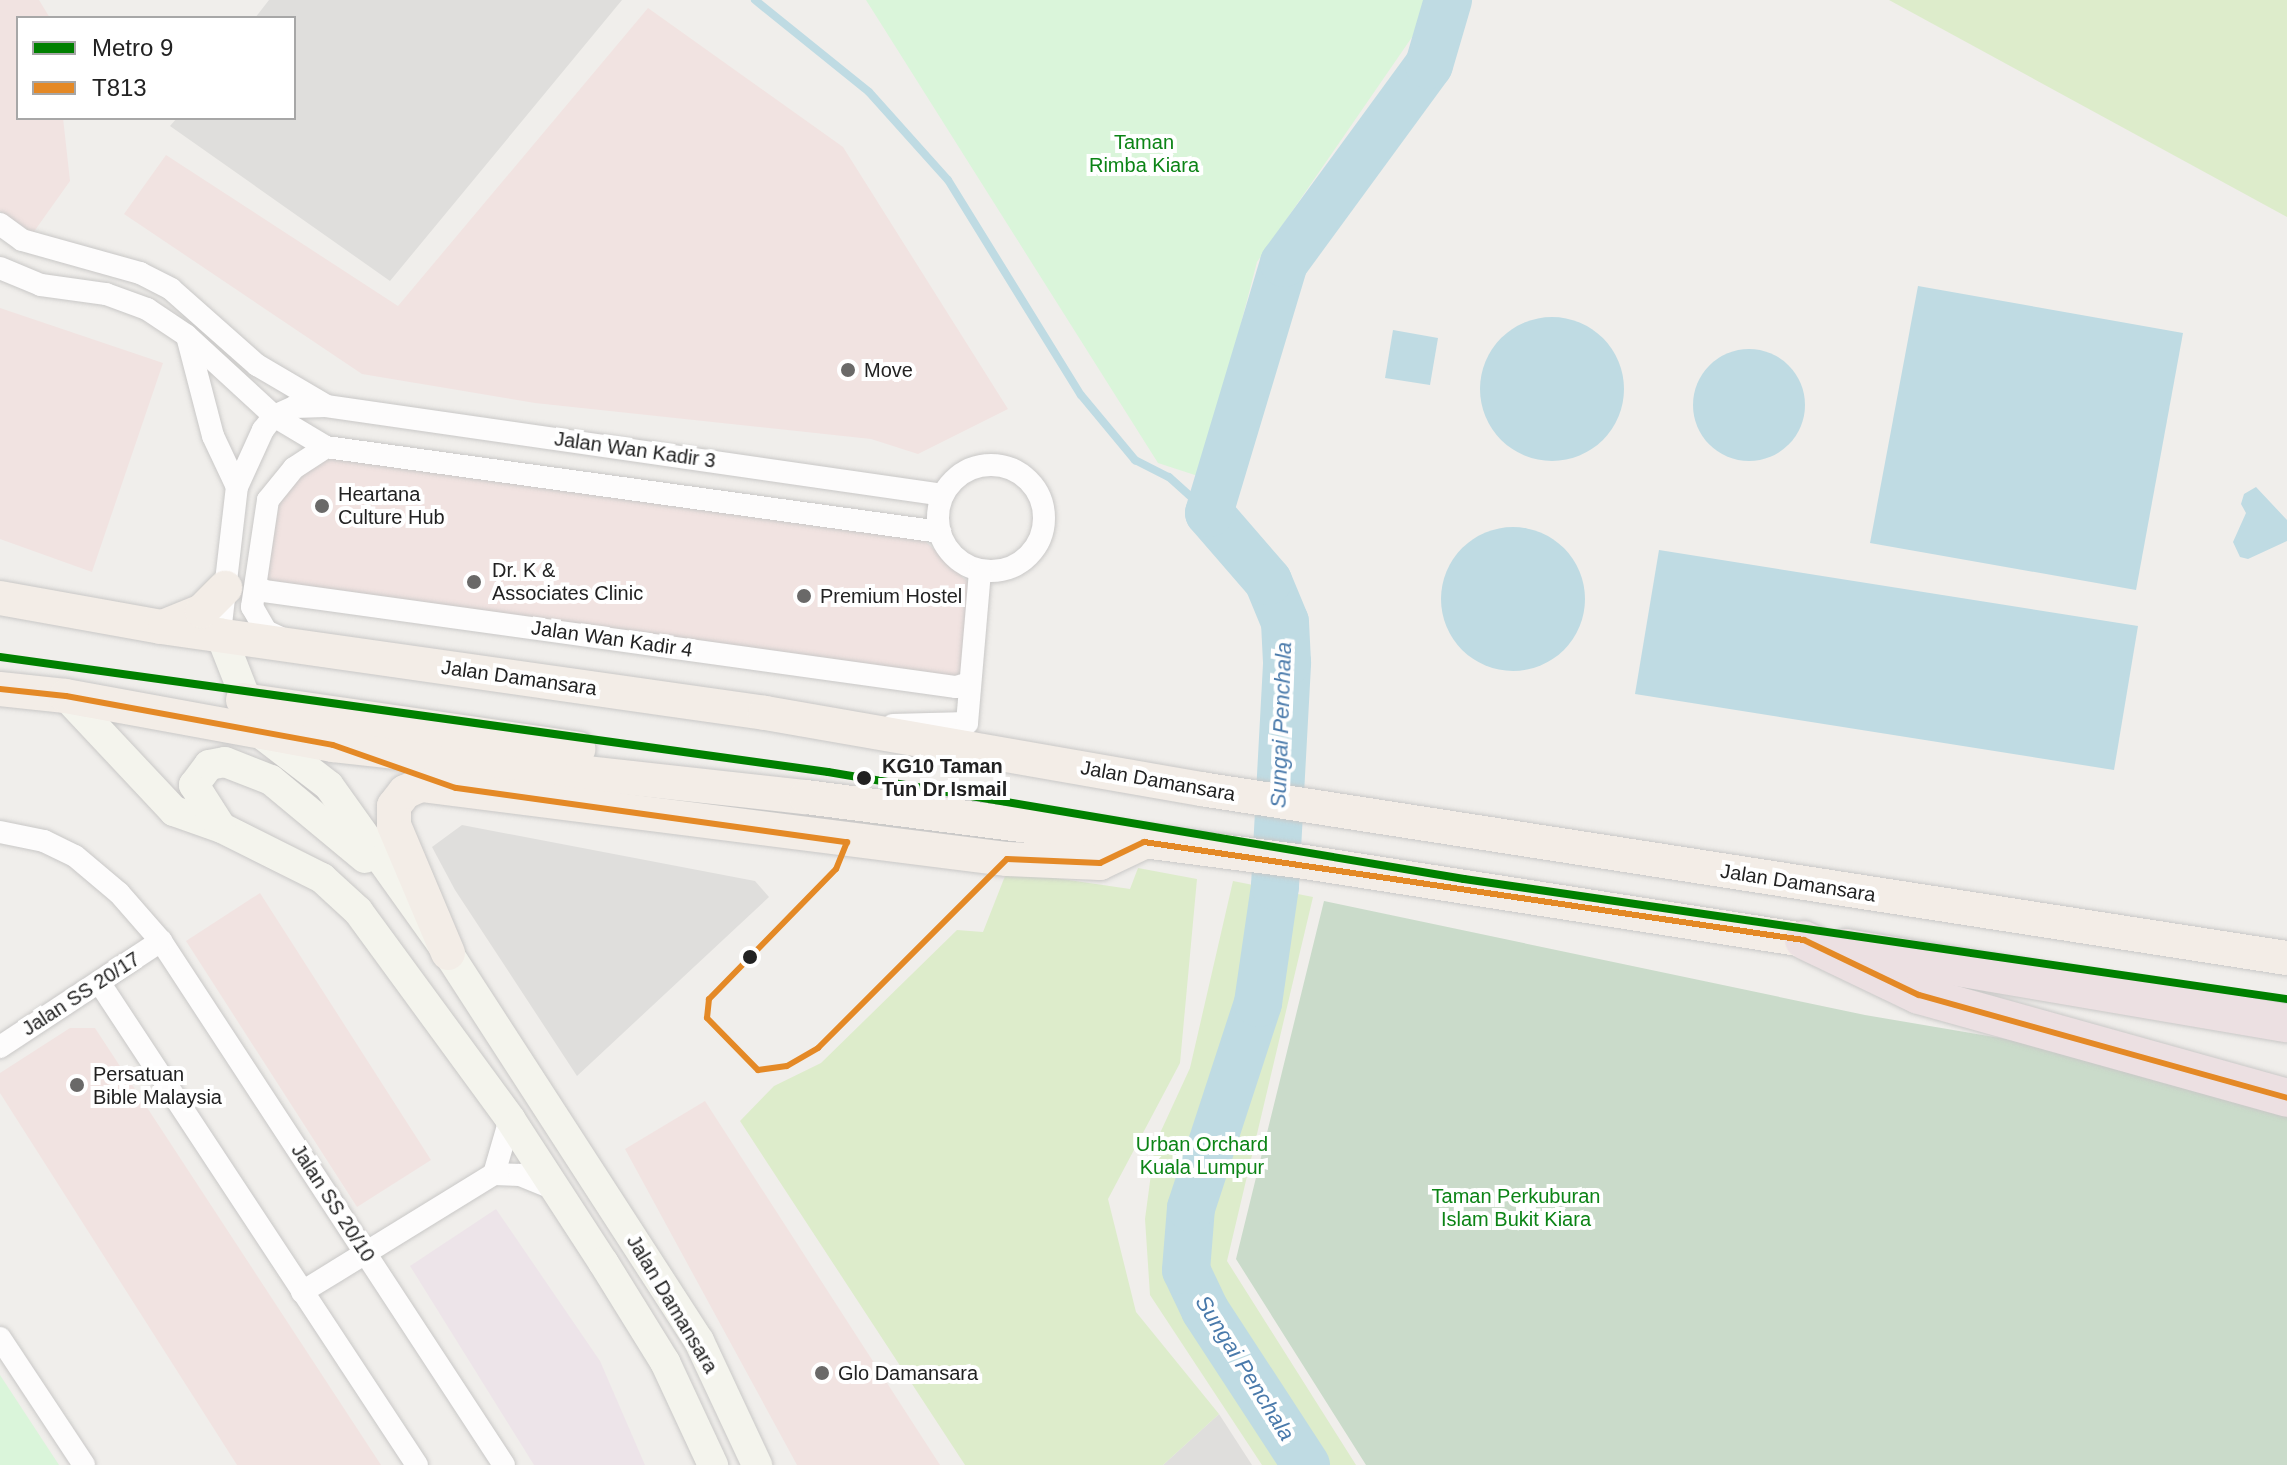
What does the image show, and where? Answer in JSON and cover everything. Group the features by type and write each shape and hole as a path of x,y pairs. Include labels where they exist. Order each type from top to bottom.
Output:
{"highway":[{"path":"1804,940 2287,1023"},
{"path":"1804,940 1919,995 2287,1098"}],"main road":[{"path":"161,627 186,621 240,586"},
{"name":"Jalan Damansara","path":"0,598 161,627 220,633 848,727 1201,789 2287,958"},
{"name":"Jalan Damansara","path":"220,633 243,700 259,732 329,786 448,953 699,1341 757,1465"},
{"name":"Jalan Damansara","path":"0,689 66,696 333,745 806,797 1305,862 1804,940"},
{"name":"Jalan Damansara","path":"66,696 174,811 222,828 322,878 358,911 510,1119 665,1362 713,1465"},
{"path":"243,700 624,756 806,797"},
{"path":"333,745 456,788"},
{"path":"222,828 194,785 209,765 225,762 271,780 306,804 412,901"},
{"path":"448,953 394,825 394,806 405,792 421,785 1007,859 1100,863 1144,842"}],"street":[{"name":"Jalan Wan Kadir 3","path":"0,224 22,240 113,264 171,289 257,365 326,406"},
{"name":"Jalan Wan Kadir 3","path":"0,268 41,285 122,299 186,335 274,416 326,447 940,532"},
{"path":"186,335 213,436 237,487 240,586 257,621 299,647"},
{"name":"Jalan Wan Kadir 3","path":"274,416 294,407 326,406 943,495"},
{"path":"237,487 274,416"},
{"path":"220,633 240,586 268,500 294,468 326,447"},
{"path":"997,465 1021,475 1038,493 1044,526 1029,556 998,571 980,571 959,562 940,532 943,495 965,472 997,465"},
{"path":"848,727 967,723 980,571"},
{"name":"Jalan Wan Kadir 4","path":"240,586 956,687 969,683"},
{"name":"Jalan SS 20/10","path":"0,832 44,841 75,856 119,893 161,941 504,1465"},
{"name":"Jalan SS 20/17","path":"0,1047 161,941"},
{"path":"99,982 417,1465"},
{"path":"494,1174 510,1119"},
{"path":"302,1292 494,1174 520,1175 554,1189"},
{"path":"0,1338 84,1465"}],"shaded area":[{"path":"0,0 39,0 49,16 16,16 16,120 63,120 70,181 33,233 0,211"},
{"path":"269,0 622,0 390,281 170,126 175,120 296,120 296,16 257,16"},
{"path":"648,8 843,147 1008,409 918,454 871,439 535,403 362,374 124,214 166,155 398,306"},
{"path":"0,308 163,363 92,572 0,539"},
{"path":"329,457 924,540 973,587 962,679 267,580 279,503 301,474"},
{"path":"462,825 755,881 769,897 577,1076 455,890 432,847"},
{"path":"260,893 431,1160 357,1207 186,941"},
{"path":"70,1028 95,1028 381,1465 237,1465 0,1093 0,1073"},
{"name":"Glo Damansara","path":"705,1101 940,1465 797,1465 625,1149"},
{"path":"496,1209 600,1361 645,1465 534,1465 410,1266"},
{"path":"1219,1414 1252,1465 1163,1465"}],"green space":[{"name":"Taman Rimba Kiara","path":"866,0 1428,0 1419,27 1257,262 1201,477 1158,463"},
{"path":"1889,0 2287,0 2287,217"},
{"path":"1138,868 1197,879 1180,1063 1108,1199 1136,1312 1219,1414 1163,1465 965,1465 740,1121 774,1086 821,1063 957,930 983,932 1007,871 1130,889"},
{"name":"Urban Orchard Kuala Lumpur","path":"1233,881 1313,897 1227,1261 1356,1465 1262,1465 1150,1295 1145,1219 1155,1144 1190,1068"},
{"name":"Taman Perkuburan Islam Bukit Kiara","path":"1324,901 1865,1015 2287,1087 2287,1465 1366,1465 1236,1259"},
{"path":"0,1375 59,1465 0,1465"}],"water":[{"path":"1918,286 2183,333 2136,590 1870,543"},
{"path":"1552,317 1579,323 1603,338 1618,362 1624,389 1618,416 1603,440 1579,455 1552,461 1525,455 1501,440 1486,416 1480,389 1486,362 1501,338 1525,323"},
{"path":"1393,330 1438,338 1430,385 1385,378"},
{"path":"1749,349 1770,353 1789,365 1801,384 1805,405 1801,426 1789,445 1770,457 1749,461 1728,457 1709,445 1697,426 1693,405 1697,384 1709,365 1728,353"},
{"path":"2256,487 2287,520 2287,541 2248,559 2240,557 2233,542 2246,513 2241,504 2244,494"},
{"path":"1513,527 1540,533 1564,548 1579,572 1585,599 1579,626 1564,650 1540,665 1513,671 1486,665 1462,650 1447,626 1441,599 1447,572 1462,548 1486,533"},
{"path":"1659,550 2138,626 2114,770 1635,694"}],"waterway":[{"name":"Sungai Penchala","path":"755,0 869,92 948,180 1081,395 1135,460 1169,477 1209,513"},
{"name":"Sungai Penchala","path":"1306,1465 1205,1310 1186,1270 1191,1208 1258,1003 1275,886 1287,662 1285,622 1268,581 1209,513 1284,263 1429,65 1448,0"}],"metro line":[{"name":"9","path":"0,657 828,772 1464,879 2287,999"}],"transit line":[{"name":"T813","path":"0,689 66,696 333,745 456,788 847,842 836,869 709,999 707,1018 758,1070 787,1066 818,1048 1007,859 1100,863 1144,842 1804,940 1919,995 2287,1098"}],"place":[{"name":"Move","path":"848,370"},
{"name":"Heartana Culture Hub","path":"322,506"},
{"name":"Dr. K & Associates Clinic","path":"474,582"},
{"name":"Premium Hostel","path":"804,596"},
{"name":"KG10 Taman Tun Dr Ismail","path":"864,778"},
{"name":"Persatuan Bible Malaysia","path":"77,1085"},
{"name":"Glo Damansara","path":"822,1373"}]}
